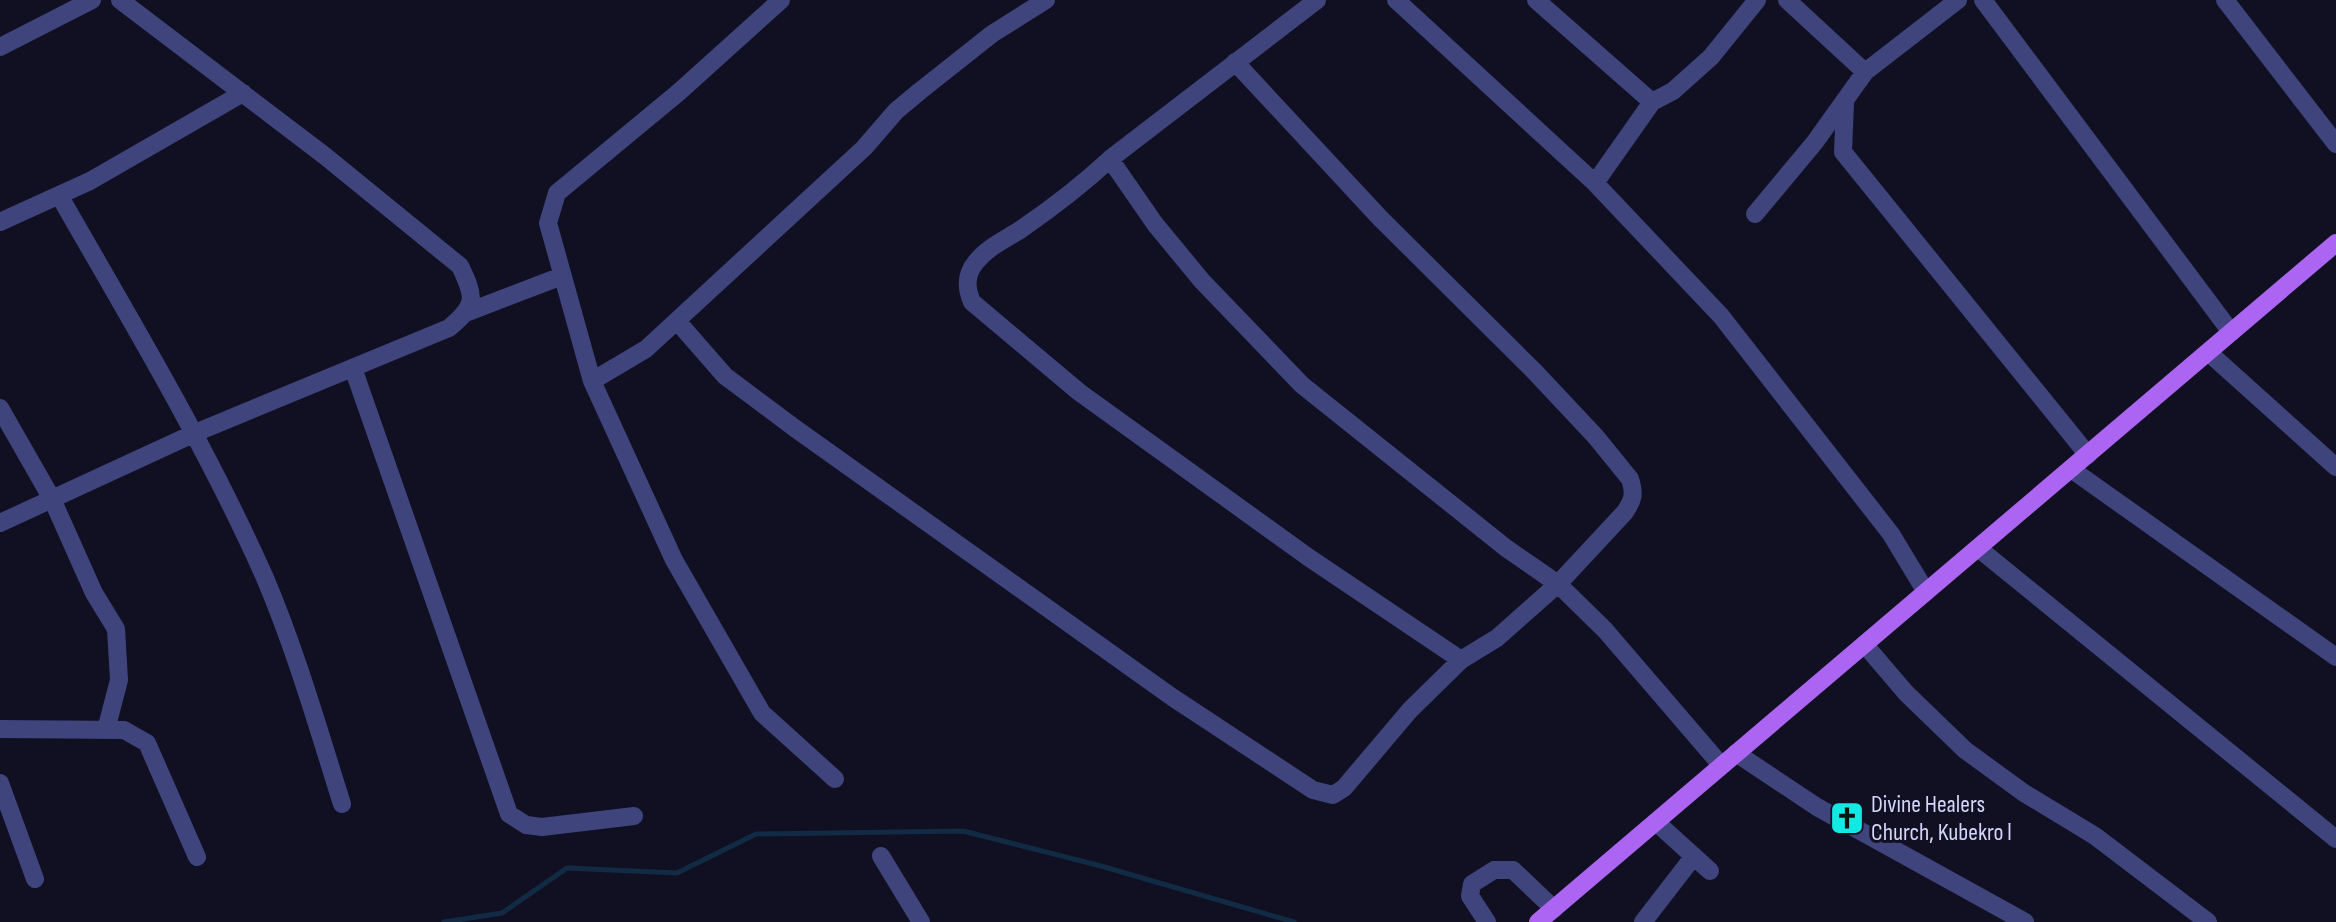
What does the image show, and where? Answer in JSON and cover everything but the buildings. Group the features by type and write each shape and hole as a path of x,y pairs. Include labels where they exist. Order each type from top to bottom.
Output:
{"main road":[{"path":"1538,922 2336,243"}],"street":[{"path":"0,47 92,0"},
{"path":"120,0 374,194 460,267 472,292 468,312"},
{"path":"592,381 646,349 863,148 896,111 992,34 1046,0"},
{"path":"1317,0 1110,159 1079,188 992,246 975,263 967,280 972,302 1079,392 1308,557 1461,660"},
{"path":"1396,0 1595,183 1721,316 1891,534 1926,592"},
{"path":"1535,0 1652,102"},
{"path":"1595,183 1652,102 1673,91 1711,58 1757,0"},
{"path":"1787,0 1865,72"},
{"path":"1755,214 1815,142 1865,72 1958,0"},
{"path":"1983,0 2231,332"},
{"path":"2225,0 2336,144"},
{"path":"768,4 679,92 557,193 548,223 592,381 674,560 762,713 835,779"},
{"path":"677,321 725,376 786,421 1172,696 1313,790 1333,795 1344,788 1410,710 1461,660 1497,638 1558,584 1625,513 1634,499 1630,479 1535,372 1380,218 1235,62"},
{"path":"0,222 90,181 243,93"},
{"path":"1843,152 1845,103"},
{"path":"1815,142 1843,152 2088,455"},
{"path":"1110,159 1155,224 1202,281 1302,385 1506,548 1558,584 1605,630 1721,765"},
{"path":"59,195 195,433 265,579 311,705 342,804"},
{"path":"0,523 195,433 449,328 468,312 562,276"},
{"path":"2208,352 2336,467"},
{"path":"353,368 509,814 526,825 542,827 634,816"},
{"path":"0,408 52,499 94,593 116,629 119,680 106,730"},
{"path":"2071,469 2336,657"},
{"path":"1978,548 2336,839"},
{"path":"1865,645 1906,692 1965,750 2024,793 2095,836 2208,922"},
{"path":"0,729 124,730 146,743 197,857"},
{"path":"1736,753 1817,807 2025,922"},
{"path":"0,783 35,879"},
{"path":"1656,822 1710,871"},
{"path":"881,856 921,922"},
{"path":"1643,922 1694,856"},
{"path":"1487,922 1470,896 1472,884 1494,870 1513,870 1554,909"}],"waterway":[{"path":"444,922 502,913 567,868 677,873 756,834 963,831 1101,866 1294,922"}],"place":[{"name":"Divine Healers Church, Kubekro l","path":"1847,818"}]}
